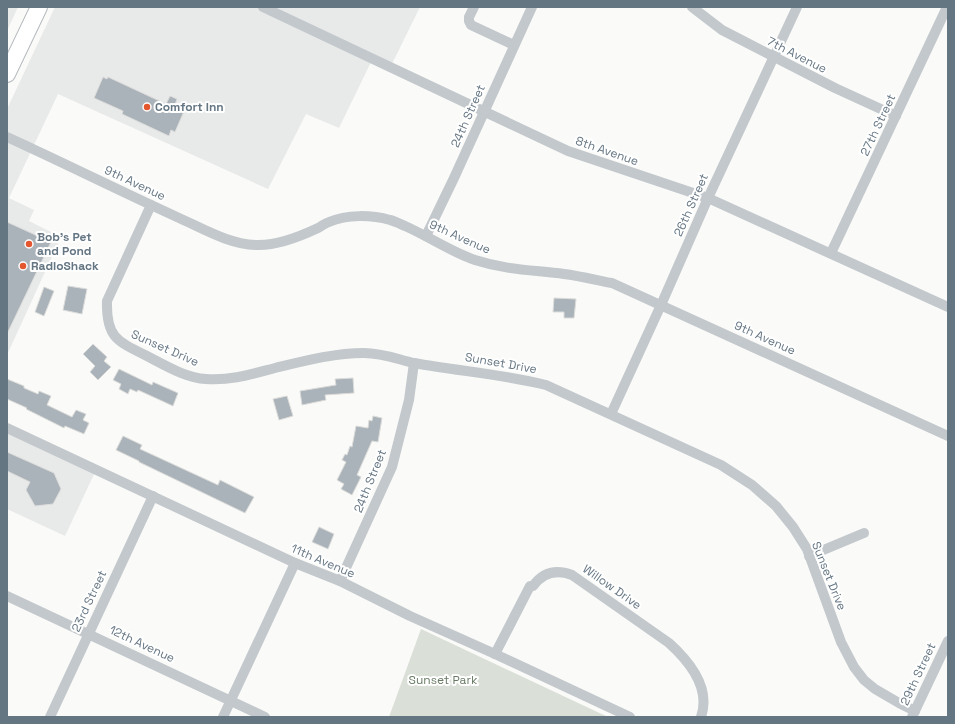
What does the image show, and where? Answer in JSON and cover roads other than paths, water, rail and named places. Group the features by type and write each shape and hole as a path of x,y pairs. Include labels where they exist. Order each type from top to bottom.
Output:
{"main road":[{"path":"7,74 38,7"}],"street":[{"name":"8th Avenue","path":"263,7 568,151 708,198 948,307"},
{"path":"474,7 469,17 471,25 514,45"},
{"name":"24th Street","path":"426,236 532,7"},
{"name":"7th Avenue","path":"692,7 722,30 774,58 896,116"},
{"name":"26th Street","path":"611,414 708,198 797,7"},
{"name":"27th Street","path":"831,254 947,7"},
{"name":"9th Avenue","path":"7,137 152,206 236,242 251,245 274,244 289,240 319,228 329,222 358,216 390,220 426,236 473,260 513,269 563,274 612,283 948,436"},
{"name":"Sunset Drive","path":"152,206 107,301 106,316 110,327 114,336 125,346 188,375 205,379 238,377 326,357 362,353 379,354 414,363 521,378 546,385 611,414 698,456 722,465 752,485 776,506 793,527 810,556 841,642 854,667 864,680 875,689 914,714"},
{"name":"24th Street","path":"340,581 392,467 409,400 414,363"},
{"name":"11th Avenue","path":"7,428 295,563 340,581 410,616 630,717"},
{"name":"23rd Street","path":"50,717 153,496"},
{"path":"810,556 864,533"},
{"path":"223,717 295,563"},
{"name":"Willow Drive","path":"495,654 530,586 533,586 537,580 550,572 565,572 572,575 669,643 678,651 689,664 702,690 703,706 701,717"},
{"name":"12th Avenue","path":"7,596 264,717"},
{"name":"29th Street","path":"914,714 948,641"}],"place":[{"name":"Comfort Inn","path":"147,107"},
{"name":"Bob's Pet and Pond","path":"29,244"},
{"name":"RadioShack","path":"23,266"}],"park label":[{"name":"Sunset Park","path":"443,680"}]}
